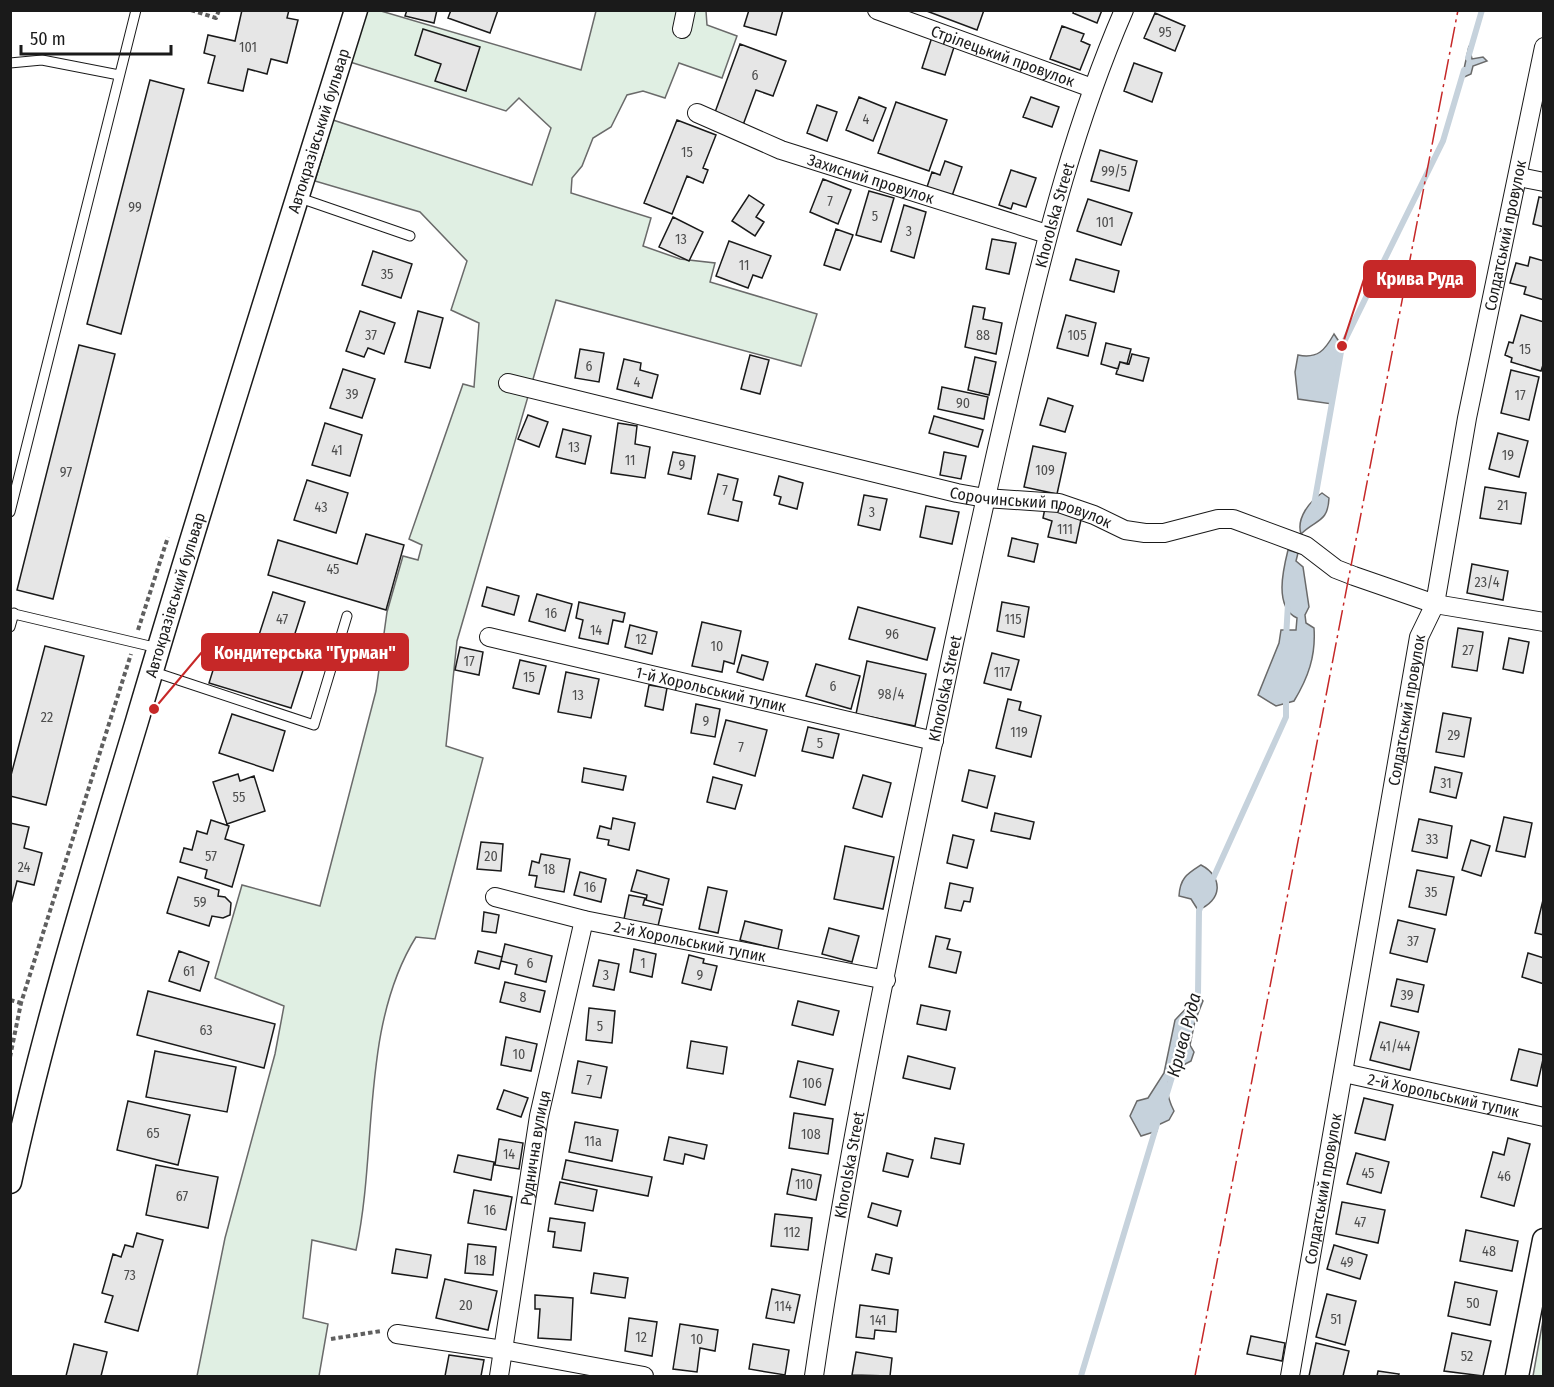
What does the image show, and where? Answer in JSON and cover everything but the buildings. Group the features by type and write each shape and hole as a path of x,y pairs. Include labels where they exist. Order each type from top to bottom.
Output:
{"street":[{"name":"Автокразівський бульвар","path":"10,1182 31,1087 68,947 356,10"},
{"path":"682,29 686,10"},
{"name":"Стрілецький провулок","path":"877,10 1092,88"},
{"name":"Khorolska Street","path":"814,1377 830,1273 886,980 985,498 1047,234 1092,88 1124,10"},
{"name":"Солдатський провулок","path":"1290,1377 1419,638 1435,604 1467,418 1519,177 1544,47"},
{"name":"Захисний провулок","path":"697,113 782,150 1047,234"},
{"path":"1519,177 1544,182"},
{"name":"Сорочинський провулок","path":"508,383 985,498 1059,503 1094,514 1125,530 1145,533 1164,532 1218,519 1233,519 1306,546 1336,568 1354,576 1435,604 1544,622"},
{"name":"1-й Хорольський тупик","path":"489,637 934,741"},
{"name":"2-й Хорольський тупик","path":"495,897 584,920 886,980"},
{"name":"Руднична вулиця","path":"499,1377 538,1116 584,920"},
{"name":"2-й Хорольський тупик","path":"1344,1073 1544,1117"},
{"path":"1517,1377 1544,1240"},
{"path":"397,1334 503,1350 644,1377"}],"lane":[{"path":"10,512 136,10"},
{"path":"10,63 42,60 119,75"},
{"path":"297,197 410,236"},
{"path":"10,627 12,613 159,648"},
{"path":"151,671 314,725 346,616"}],"path":[{"path":"190,10 216,18 219,10"},
{"path":"10,1000 21,1003"},
{"path":"331,1339 381,1331 397,1334"}],"green space":[{"path":"365,11 381,11 581,70 596,11 706,11 707,25 737,36 722,78 679,63 665,98 643,91 627,95 611,127 593,138 582,166 572,178 571,193 651,218 643,246 680,259 715,263 710,282 817,314 801,366 556,300 457,641 446,746 483,758 435,939 416,937 398,972 386,1010 373,1089 363,1211 356,1250 312,1240 303,1318 328,1324 319,1376 197,1376 225,1238 275,1054 284,1006 215,978 242,885 320,906 376,691 387,612 403,556 418,560 422,545 409,539 463,384 474,387 479,323 451,310 467,261 420,212 315,181 333,120 532,185 551,128 519,98 506,111 350,62"},
{"path":"1543,1320 1543,1376 1533,1376"}],"water":[{"path":"1469,46 1472,59 1483,57 1487,61 1473,66 1471,74 1462,78"},
{"path":"1334,334 1342,346 1332,404 1298,399 1295,372 1298,355 1311,356 1320,352"},
{"path":"1322,493 1329,498 1324,516 1301,534 1300,522 1305,510"},
{"path":"1288,550 1298,553 1296,561 1303,567 1309,607 1305,615 1306,623 1314,628 1314,648 1307,675 1294,701 1276,706 1258,695 1279,643 1281,630 1296,630 1297,618 1285,606 1282,587"},
{"path":"1201,865 1214,876 1217,889 1212,901 1198,910 1191,899 1179,896 1185,877"},
{"path":"1198,996 1203,1001 1195,1021 1190,1045 1194,1052 1191,1061 1176,1070 1169,1082 1168,1095 1174,1111 1169,1120 1158,1125 1157,1131 1141,1136 1130,1116 1137,1101 1148,1098 1164,1073 1175,1020"}],"waterway":[{"name":"Крива Руда","path":"1468,58 1482,10"},
{"name":"Крива Руда","path":"1314,505 1342,346 1443,141 1464,70"},
{"name":"Крива Руда","path":"1286,638 1288,604"},
{"name":"Крива Руда","path":"1211,883 1286,717 1286,696"},
{"name":"Крива Руда","path":"1196,1003 1199,911 1202,903"},
{"name":"Крива Руда","path":"1164,1103 1175,1067"},
{"name":"Крива Руда","path":"1081,1376 1157,1124"}],"power":[{"path":"1195,1376 1458,10"}],"place":[{"name":"Крива Руда","path":"1342,346"},
{"name":"Кондитерська \"Гурман\"","path":"154,709"}]}
